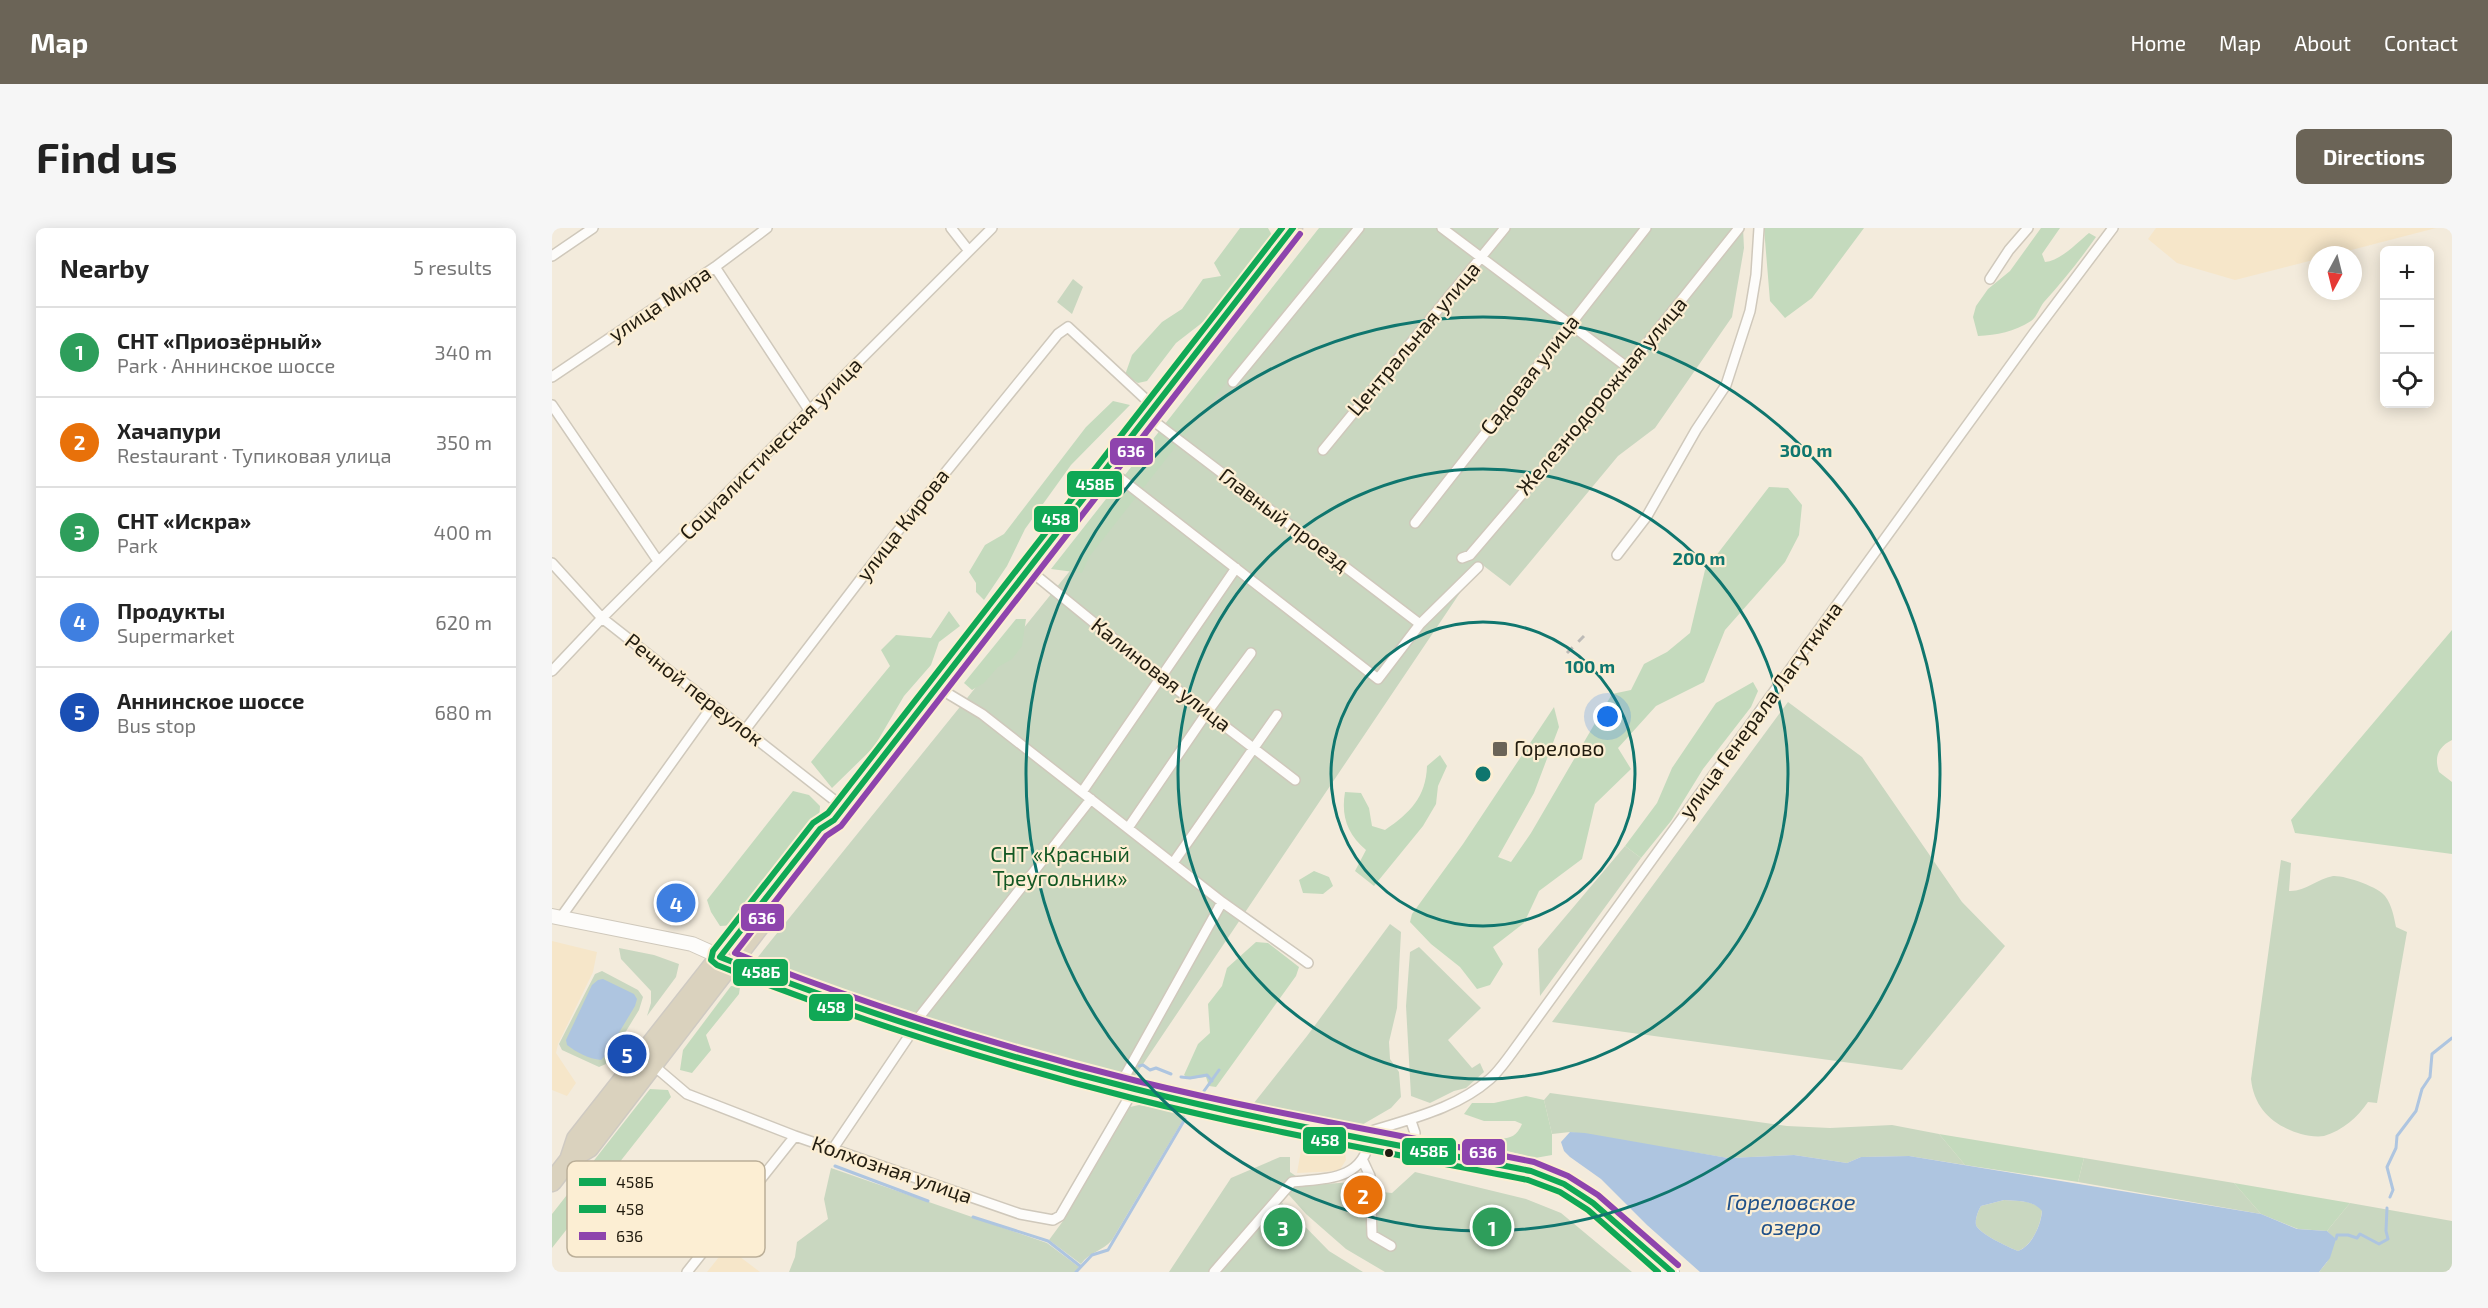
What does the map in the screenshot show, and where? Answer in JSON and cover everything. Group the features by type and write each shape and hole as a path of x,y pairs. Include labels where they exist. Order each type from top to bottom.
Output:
{"highway":[{"path":"569,1160 589,1148 652,1065 820,829 839,814 1290,229"},
{"path":"569,1160 576,1139 726,960"},
{"path":"552,1182 567,1163"}],"main road":[{"path":"556,916 692,944 726,960 806,991 914,1027 1134,1089 1266,1119 1531,1171 1564,1184 1593,1203 1672,1272"}],"street":[{"path":"552,256 593,228"},
{"name":"улица Мира","path":"552,377 715,267 767,228"},
{"path":"951,228 969,252"},
{"name":"Социалистическая улица","path":"552,671 658,561 992,228"},
{"path":"1233,382 1359,228"},
{"path":"1442,228 1626,367"},
{"name":"Центральная улица","path":"1323,450 1505,228"},
{"name":"Садовая улица","path":"1415,523 1646,228"},
{"name":"Железнодорожная улица","path":"1462,558 1470,555 1587,418 1739,228"},
{"path":"1617,555 1647,516 1696,430 1726,385 1749,311 1756,275 1759,228"},
{"path":"1990,279 2009,250 2028,228"},
{"name":"улица Генерала Лагуткина","path":"1369,1139 1372,1131 1411,1120 1465,1098 1491,1078 1512,1054 2027,343 2113,228"},
{"path":"715,267 809,410"},
{"name":"Главный проезд","path":"1068,327 1151,412 1420,624"},
{"name":"улица Кирова","path":"745,730 893,537 1058,334 1068,327"},
{"path":"552,405 658,561"},
{"path":"1107,468 1378,679 1420,624 1479,567"},
{"name":"Речной переулок","path":"552,563 602,618 745,730 839,814"},
{"path":"1082,792 1236,568"},
{"name":"Калиновая улица","path":"1028,569 1162,678 1208,711 1295,780"},
{"path":"1128,828 1208,711 1251,653"},
{"path":"937,687 982,714 1222,902 1308,963"},
{"path":"556,916 713,705"},
{"path":"1173,864 1277,715"},
{"path":"832,1150 914,1027 1091,799"},
{"path":"1120,1085 1222,902"},
{"path":"652,1065 687,1094 795,1136"},
{"name":"Колхозная улица","path":"765,1176 795,1136 1008,1210 1053,1220 1060,1216 1134,1089"},
{"path":"1411,1120 1415,1133 1413,1147"},
{"path":"1214,1272 1292,1182 1338,1177 1354,1169 1363,1161 1369,1139"},
{"path":"1363,1161 1370,1176 1372,1234 1391,1246"},
{"name":"Колхозная улица","path":"687,1272 700,1257"}],"shaded area":[{"path":"2156,228 2436,228 2362,247 2308,246 2308,261 2235,280 2177,263 2148,239"},
{"path":"552,941 597,952 593,972 558,1044 556,1053 576,1083 567,1096 552,1090"},
{"path":"1303,1139 1344,1147 1346,1160 1339,1171 1297,1173"},
{"path":"719,1257 740,1257 760,1272 707,1272"}],"green space":[{"path":"1240,228 1268,228 1273,237 1207,319 1176,343 1147,381 1138,383 1125,375 1132,355 1162,322 1182,309 1203,279 1221,276 1214,263"},
{"path":"1319,228 1348,228 1089,557 1082,573 1051,569"},
{"name":"СНТ «Красный Треугольник»","path":"1347,228 1743,228 1744,248 1732,317 1655,428 1618,456 1510,586 1480,563 1133,1079 753,963"},
{"path":"1764,228 1864,228 1812,298 1785,318 1770,301"},
{"path":"2041,228 2060,228 2042,254 2045,262 2062,255 2089,233 2096,237 2033,319 2012,330 1978,336 1973,317 1976,306 1988,289 2010,271"},
{"path":"1073,279 1083,287 1072,314 1057,302"},
{"path":"1113,401 1130,405 1071,465 1025,529 1007,566 984,600 976,592 976,583 969,572 985,545 1004,534 1086,427"},
{"path":"1769,487 1788,488 1802,505 1799,535 1785,562 1725,630 1704,682 1656,706 1618,748 1631,769 1595,804 1582,859 1539,891 1524,923 1493,947 1503,964 1490,985 1477,989 1460,967 1431,944 1410,922 1412,914 1463,844 1554,707 1559,727 1534,793 1498,857 1511,862 1531,833 1612,694 1631,690 1644,664 1667,652 1690,633 1705,570"},
{"path":"949,611 960,626 939,642 931,665 904,696 874,747 832,788 811,762 890,666 881,650 896,635 931,638"},
{"path":"1016,619 1026,619 1022,646 1012,659 998,667 984,683 972,690 964,683"},
{"path":"2452,630 2452,740 2440,749 2437,762 2439,772 2452,782 2452,854 2295,833 2291,820"},
{"path":"1753,682 1758,691 1751,707 1703,769 1671,821 1641,858 1625,846 1657,803 1672,768 1716,703"},
{"path":"1788,702 1862,757 1962,902 2005,946 1902,1070 1552,1022"},
{"path":"1440,755 1447,766 1438,786 1436,804 1423,826 1374,886 1355,871 1366,850 1354,838 1347,824 1344,809 1345,792 1361,793 1369,808 1372,826 1385,830 1415,803 1424,787 1427,766"},
{"path":"793,791 809,795 820,806 819,821 736,925 720,926 707,900"},
{"path":"1625,846 1641,858 1540,996 1538,949"},
{"path":"2281,860 2291,863 2289,891 2300,890 2333,876 2361,882 2385,896 2391,907 2396,927 2407,932 2377,1103 2368,1102 2349,1123 2324,1136 2291,1131 2274,1121 2256,1099 2251,1079"},
{"path":"1314,871 1329,877 1333,886 1323,894 1303,893 1299,880"},
{"path":"1390,924 1401,932 1397,1008 1389,1042 1390,1059 1399,1072 1401,1097 1391,1108 1360,1126 1250,1108 1307,1036"},
{"path":"1256,942 1268,943 1299,967 1296,976 1216,1087 1209,1086 1206,1077 1189,1079 1184,1075 1198,1044 1210,1033 1208,1004 1222,986 1227,968"},
{"path":"1419,947 1481,1008 1448,1040 1472,1068 1480,1063 1484,1072 1466,1088 1454,1091 1430,1103 1411,1096 1406,1006 1410,952"},
{"path":"619,948 654,955 679,964 676,977 647,1016 651,1003 651,991 621,959"},
{"path":"602,971 638,990 643,997 639,1010 606,1064 599,1067 562,1050 559,1044 595,974"},
{"path":"731,986 740,987 739,994 706,1035 711,1050 692,1073 680,1070 683,1050"},
{"path":"650,1089 668,1090 671,1097 621,1161 594,1161"},
{"path":"1550,1093 1787,1126 1830,1128 1892,1125 1939,1134 1965,1165 1909,1156 1861,1157 1847,1163 1794,1155 1728,1158 1570,1132 1552,1134 1544,1100"},
{"path":"1526,1096 1544,1100 1552,1134 1552,1155 1535,1158 1495,1148 1499,1139 1513,1136 1522,1124 1515,1121 1484,1121 1464,1114 1472,1103 1494,1103"},
{"path":"1139,1105 1187,1113 1112,1240 1081,1264 1049,1240 1063,1221 1130,1107"},
{"path":"1939,1134 2084,1158 2078,1182 1965,1165"},
{"path":"1280,1157 1290,1157 1290,1172 1309,1185 1354,1182 1352,1189 1392,1193 1415,1172 1526,1199 1561,1213 1632,1272 1385,1272 1346,1249 1306,1214 1281,1186 1208,1272 1169,1272 1231,1178"},
{"path":"2084,1158 2234,1183 2261,1214 2078,1182"},
{"path":"831,1168 1047,1243 1079,1267 1075,1272 789,1272 795,1257 797,1242 828,1219 824,1199"},
{"path":"2234,1183 2350,1203 2327,1231 2298,1229 2261,1214"},
{"path":"567,1195 567,1229 552,1248 552,1214"},
{"path":"2004,1200 2029,1203 2042,1210 2035,1234 2028,1245 2018,1251 1988,1236 1976,1225 1981,1206"},
{"path":"1282,1203 1329,1251 1363,1272 1219,1272"},
{"path":"2350,1203 2452,1221 2452,1272 2319,1272 2327,1262 2335,1239 2327,1231"}],"water":[{"path":"603,979 634,994 637,999 635,1006 601,1060 579,1053 567,1045 566,1040 592,985"},
{"name":"Гореловское озеро","path":"1570,1132 1728,1158 1794,1155 1847,1163 1861,1157 1909,1156 2261,1214 2297,1229 2327,1231 2336,1239 2330,1258 2319,1272 1700,1272 1647,1225 1601,1179 1570,1157 1564,1151 1561,1142","holes":["2004,1200 2029,1203 2042,1211 2035,1234 2028,1245 2018,1251 1988,1236 1976,1225 1981,1206"]}],"waterway":[{"path":"2390,1197 2393,1190 2387,1167 2396,1148 2397,1136 2416,1111 2422,1089 2430,1077 2432,1054 2452,1038"},
{"path":"1139,1066 1143,1065 1150,1070 1156,1068 1171,1074"},
{"path":"1204,1091 1219,1070"},
{"path":"1181,1077 1207,1075 1212,1081"},
{"path":"1076,1272 1092,1255 1108,1250 1185,1119"},
{"path":"835,1166 928,1201"},
{"path":"2336,1239 2337,1235 2357,1238 2360,1234 2379,1244 2388,1239 2387,1208"},
{"path":"973,1217 1048,1241 1080,1266"}],"railway":[{"path":"1567,653 1589,631"}],"transit line":[{"name":"458","path":"1282,228 828,813 813,823 713,951 711,960 717,965 819,1004 974,1054 1079,1084 1231,1121 1528,1180 1560,1192 1588,1210 1658,1272"},
{"name":"458Б","path":"1293,228 834,820 820,829 720,957 873,1013 977,1046 1082,1075 1234,1112 1531,1171 1564,1184 1593,1203 1672,1272"},
{"name":"636","path":"1300,234 841,826 826,836 735,953 883,1007 1086,1068 1236,1103 1534,1162 1568,1176 1598,1195 1678,1265"}],"place":[{"name":"Горелово","path":"1500,749"},
{"name":"Продукты","path":"676,903"},
{"name":"Аннинское шоссе","path":"627,1054"},
{"name":"Хачапури","path":"1363,1195"},
{"name":"СНТ «Искра»","path":"1283,1227"},
{"name":"СНТ «Приозёрный»","path":"1492,1227"}]}
